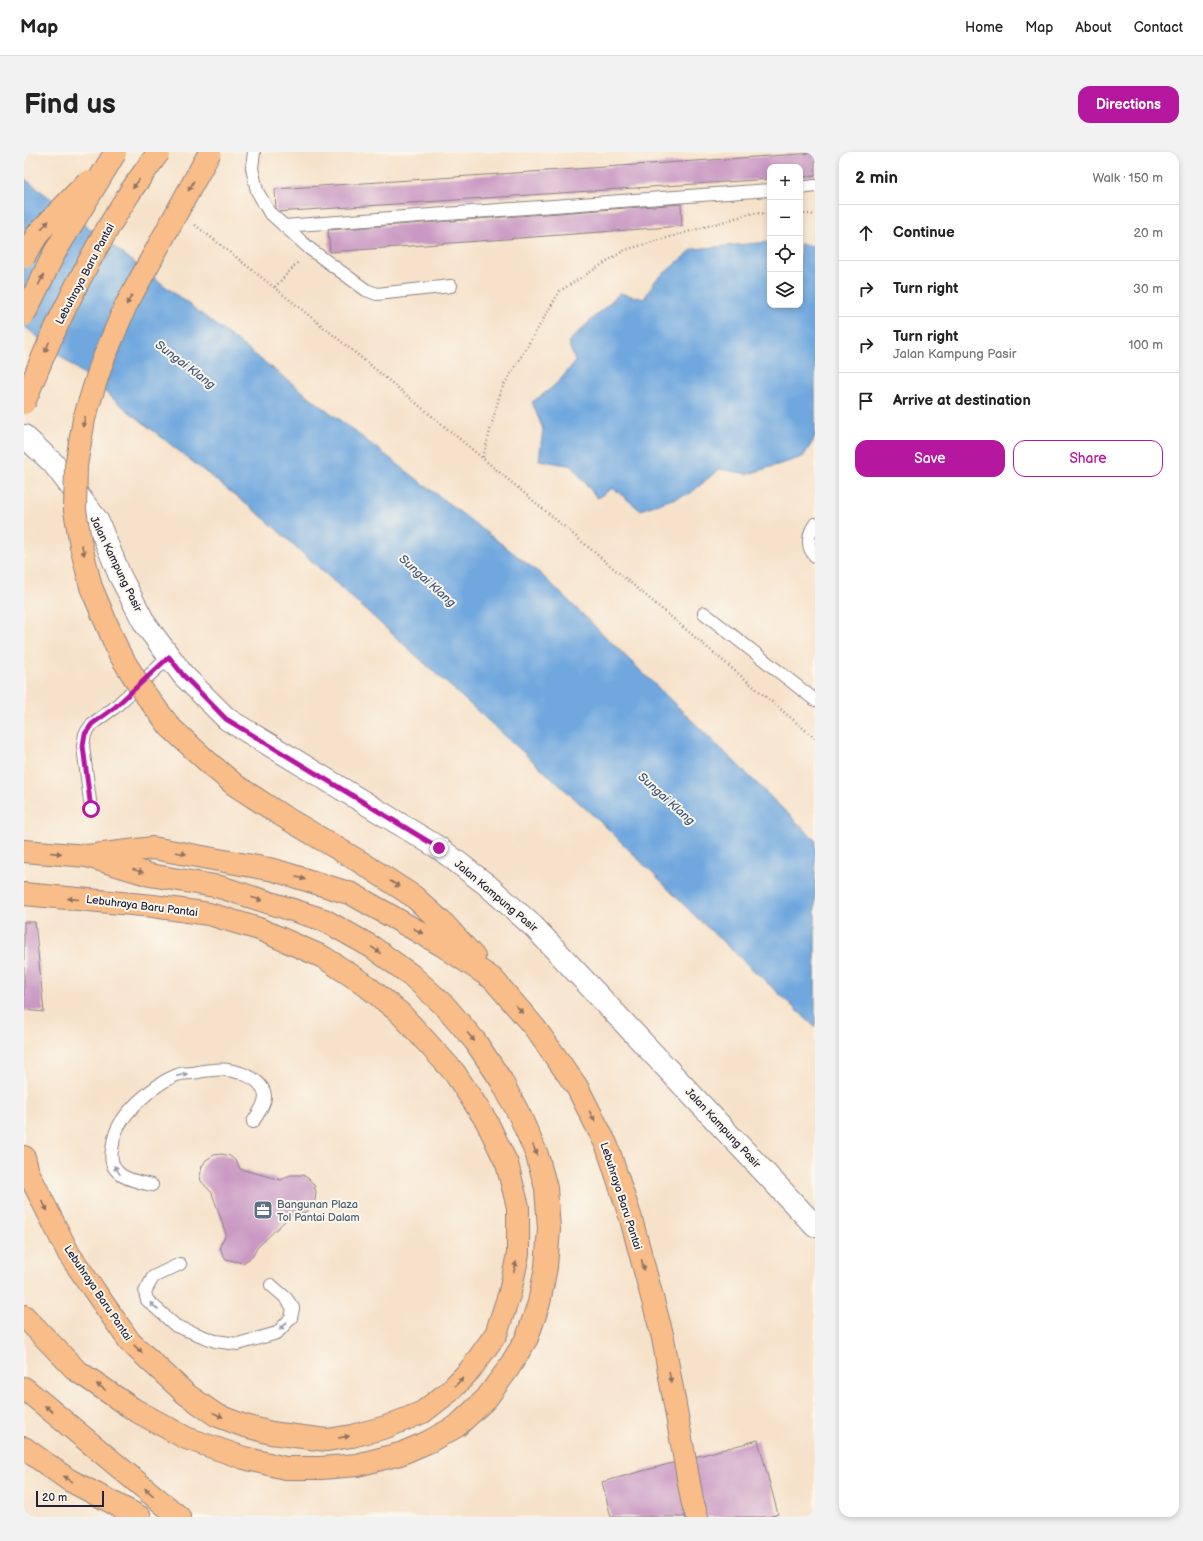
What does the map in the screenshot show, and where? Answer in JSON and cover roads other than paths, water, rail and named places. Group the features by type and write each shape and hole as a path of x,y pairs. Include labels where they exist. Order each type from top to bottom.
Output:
{"highway":[{"name":"Lebuhraya Baru Pantai","path":"24,402 54,332 104,234 128,196 159,152"},
{"path":"210,152 125,308 101,365 84,419 76,466 75,510 81,546 91,587 119,653 142,690 170,727 235,785 413,896 445,925 493,979"},
{"path":"24,257 39,232 115,153"},
{"path":"24,315 55,252 115,153"},
{"name":"Lebuhraya Baru Pantai","path":"24,851 87,856 153,848 274,870 352,894 436,942 493,979 535,1028 577,1087 607,1146 631,1219 663,1338 692,1500 697,1517"},
{"name":"Lebuhraya Baru Pantai","path":"24,1316 76,1370 133,1409 186,1438 244,1458 285,1468 321,1468 357,1465 400,1454 428,1442 457,1426 486,1399 508,1369 527,1338 539,1303 546,1267 549,1229 546,1188 537,1156 520,1116 501,1080 475,1041 439,1001 410,975 372,947 324,920 220,887 150,875 87,856"},
{"name":"Lebuhraya Baru Pantai","path":"24,894 153,906 209,914 259,929 323,957 363,983 400,1013 454,1072 487,1122 507,1164 518,1207 518,1254 510,1292 496,1334 470,1370 450,1391 423,1412 386,1427 352,1436 327,1440 271,1434 216,1415 186,1394 130,1342 69,1254 28,1172 24,1157"},
{"path":"24,1388 179,1517"},
{"path":"24,1448 69,1480 140,1517"}],"street":[{"name":"Jalan Kampung Pasir","path":"24,436 53,463 97,520 120,576 145,624 183,675 226,719 439,848 487,885 528,922 815,1226"}],"lane":[{"path":"254,152 252,168 257,191 269,212 310,249 366,290 377,294 451,286"},
{"path":"803,188 815,186"},
{"path":"284,226 767,190"},
{"path":"815,524 809,536 809,546 815,556"},
{"path":"704,613 815,700"},
{"path":"91,809 83,746 85,734 92,724 114,708 169,657"},
{"path":"152,1185 136,1182 121,1176 114,1167 111,1154 115,1134 128,1112 149,1091 178,1075 214,1070 232,1071 256,1081 263,1088 265,1098 253,1122"},
{"path":"180,1264 153,1277 145,1292 147,1300 176,1326 215,1341 238,1344 277,1333 291,1318 292,1308 286,1298 271,1285"}],"water":[{"name":"Sungai Klang","path":"24,178 542,575 815,840 815,1027 695,916 606,827 265,519 24,326"},
{"path":"767,242 767,308 803,308 803,244 815,246 815,438 803,457 748,474 719,469 691,493 640,510 613,488 597,498 572,466 539,460 543,429 532,402 556,384 566,374 575,361 568,342 620,293 644,299 655,281 693,249"}],"place":[{"name":"Bangunan Plaza Tol Pantai Dalam","path":"263,1210"}]}
